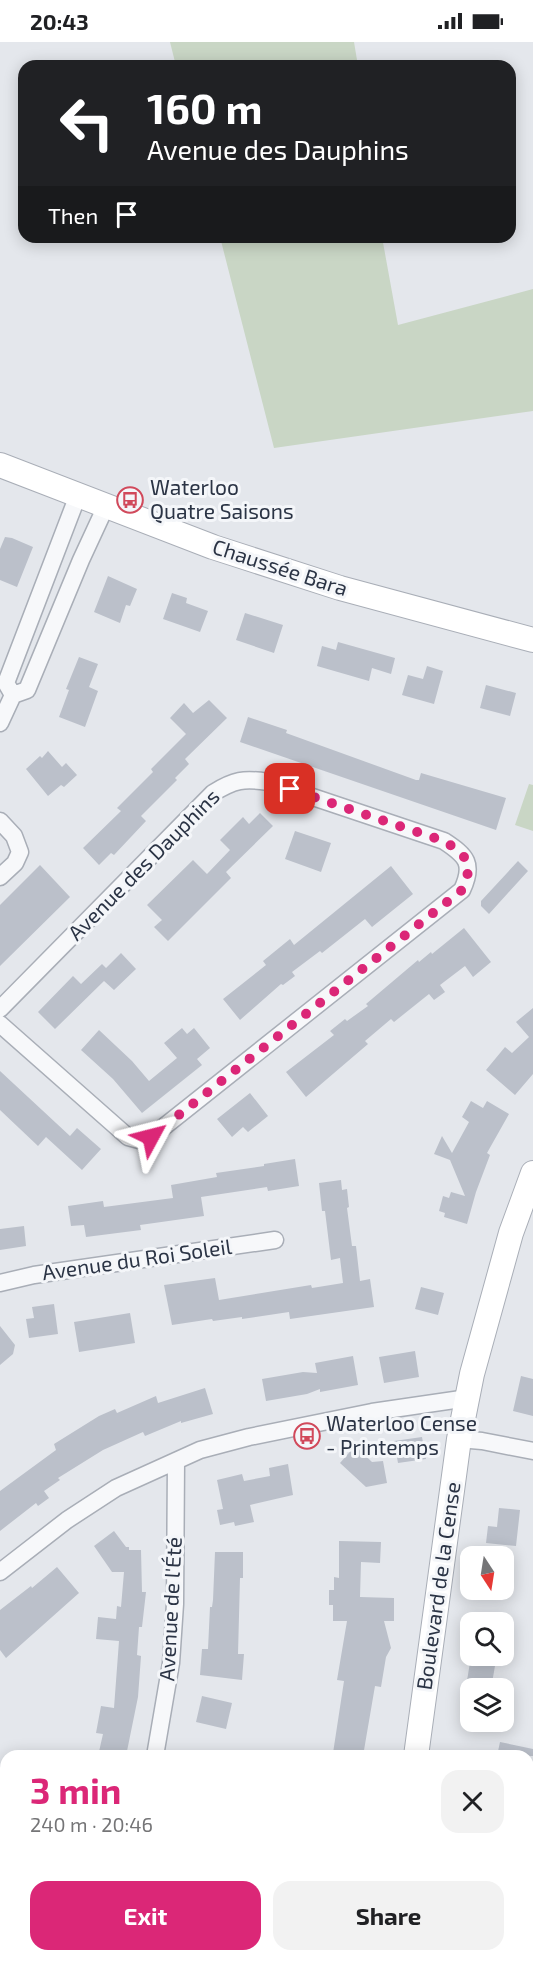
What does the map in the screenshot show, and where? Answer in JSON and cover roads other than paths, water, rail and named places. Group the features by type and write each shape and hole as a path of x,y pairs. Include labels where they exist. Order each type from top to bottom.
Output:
{"main road":[{"name":"Chaussée Bara","path":"0,465 213,547 340,588 533,640"},
{"name":"Boulevard de la Cense","path":"417,1750 459,1439 472,1374 511,1233 533,1173"}],"street":[{"path":"0,723 6,683 78,495"},
{"path":"6,692 27,690 106,506"},
{"name":"Avenue des Dauphins","path":"0,1009 213,793 229,782 248,779 268,782 444,841 457,849 468,862 469,876 462,890 151,1137 139,1140 128,1137 0,1024"},
{"path":"0,821 14,836 20,852 15,862 0,878"},
{"name":"Avenue du Roi Soleil","path":"0,1283 23,1277 275,1240"},
{"path":"0,1572 67,1521 116,1488 200,1450 249,1437 372,1412 468,1398"},
{"path":"459,1439 533,1451"},
{"name":"Avenue de l'Été","path":"156,1750 171,1663 175,1605 176,1461"}],"place":[{"name":"Waterloo Quatre Saisons","path":"130,500"},
{"name":"Waterloo Cense - Printemps","path":"307,1436"}]}
